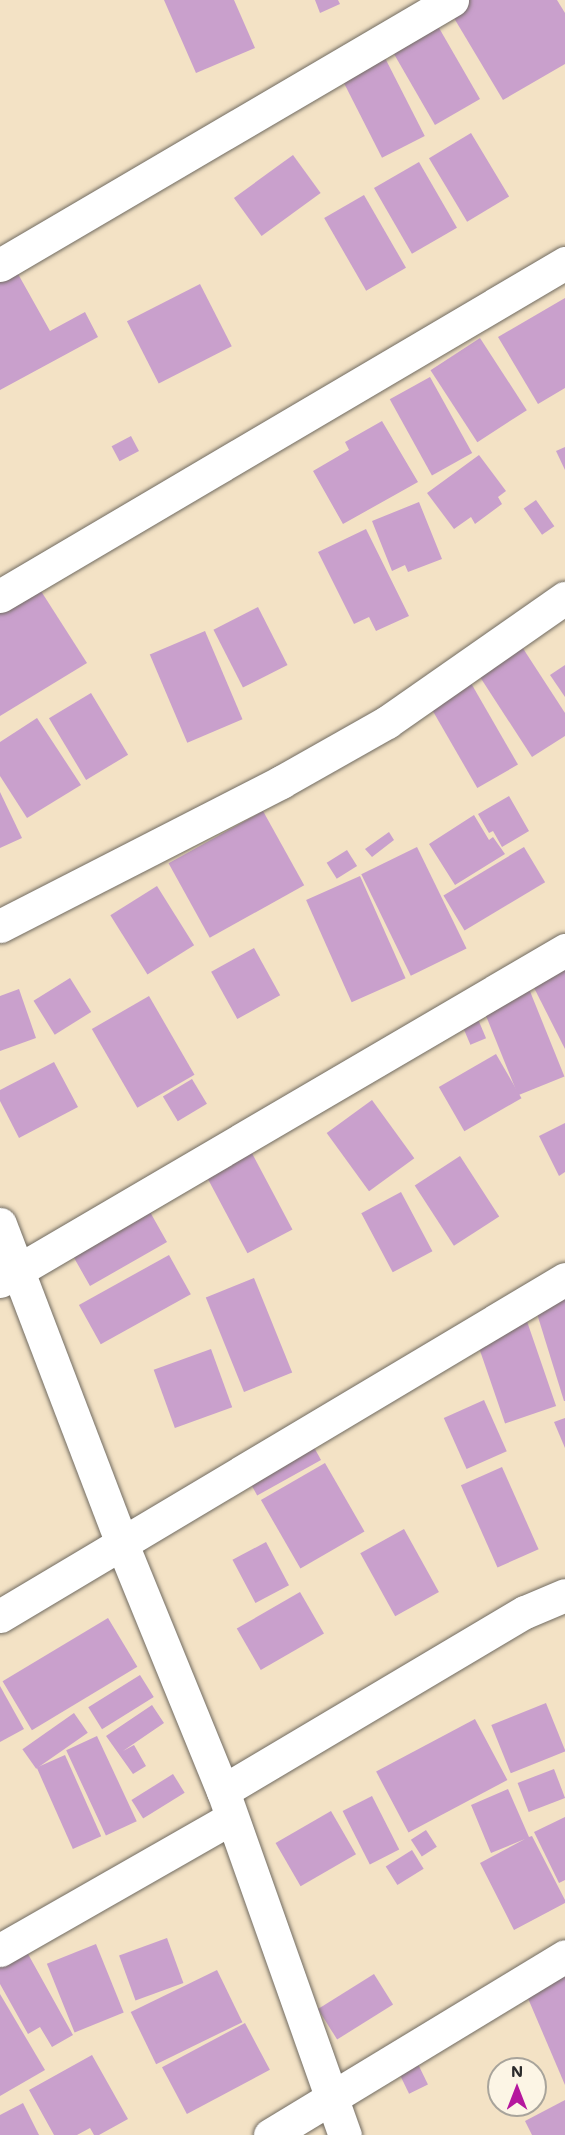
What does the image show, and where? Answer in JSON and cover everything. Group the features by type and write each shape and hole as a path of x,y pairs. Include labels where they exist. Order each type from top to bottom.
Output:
{"street":[{"path":"0,265 452,0"},
{"path":"0,596 565,263"},
{"path":"0,926 281,782 387,722 565,598"},
{"path":"9,1275 565,950"},
{"path":"0,1224 9,1275 122,1544 227,1804 345,2135"},
{"path":"0,1616 565,1279"},
{"path":"0,1950 525,1611 565,1595"},
{"path":"270,2135 333,2099 565,1956"}],"building":[{"path":"164,0 234,0 255,48 196,73"},
{"path":"315,0 338,0 340,4 320,13"},
{"path":"461,0 557,0 565,13 565,64 503,100 448,8"},
{"path":"435,21 480,99 435,125 390,47"},
{"path":"383,54 425,136 382,158 340,76"},
{"path":"471,133 509,196 467,222 429,158"},
{"path":"293,155 321,193 262,236 234,198"},
{"path":"419,162 457,228 412,254 374,188"},
{"path":"364,195 406,268 366,291 324,218"},
{"path":"13,265 50,331 85,312 98,337 0,390 0,272"},
{"path":"200,284 232,346 159,384 127,321"},
{"path":"565,298 565,388 538,404 498,337"},
{"path":"480,338 527,410 477,442 431,370"},
{"path":"430,377 472,453 432,475 390,399"},
{"path":"382,421 418,482 343,524 313,471 349,450 345,442"},
{"path":"131,436 139,451 120,461 112,446"},
{"path":"565,447 565,470 556,451"},
{"path":"479,455 506,491 498,497 502,504 475,524 471,517 454,529 427,493"},
{"path":"536,500 554,526 542,535 524,509"},
{"path":"419,502 442,559 408,572 405,565 392,571 372,521"},
{"path":"366,529 409,616 376,631 369,617 354,624 318,552"},
{"path":"32,577 87,663 0,716 0,597"},
{"path":"258,607 288,665 243,688 213,630"},
{"path":"205,631 243,719 187,743 150,654"},
{"path":"513,633 565,713 565,736 532,757 469,660"},
{"path":"565,665 565,697 550,675"},
{"path":"464,671 518,765 477,788 423,694"},
{"path":"91,693 128,755 86,780 49,718"},
{"path":"37,718 81,785 27,818 0,776 0,742"},
{"path":"0,792 22,838 0,848"},
{"path":"509,796 529,831 502,847 493,831 489,833 478,814"},
{"path":"263,811 304,885 210,938 169,863"},
{"path":"474,815 489,840 493,837 505,854 455,885 429,844"},
{"path":"389,832 394,840 372,857 365,849"},
{"path":"417,847 467,949 411,976 361,874"},
{"path":"524,847 545,882 465,931 443,895"},
{"path":"347,850 357,866 337,879 327,863"},
{"path":"360,876 406,978 352,1002 306,900"},
{"path":"157,886 194,945 147,975 110,915"},
{"path":"565,943 565,1049 522,964"},
{"path":"254,948 280,995 237,1019 211,972"},
{"path":"521,969 564,1077 518,1095 475,988"},
{"path":"70,978 91,1012 55,1035 34,1001"},
{"path":"19,989 36,1038 0,1051 0,996"},
{"path":"149,996 194,1075 137,1108 92,1029"},
{"path":"472,1005 486,1038 470,1045 456,1012"},
{"path":"496,1054 522,1098 464,1131 439,1087"},
{"path":"54,1062 78,1107 19,1138 0,1101 0,1090"},
{"path":"192,1079 207,1104 178,1121 163,1097"},
{"path":"372,1100 414,1158 369,1191 327,1133"},
{"path":"565,1123 565,1172 559,1176 539,1136"},
{"path":"246,1142 292,1229 247,1253 201,1166"},
{"path":"460,1156 499,1216 454,1246 415,1185"},
{"path":"137,1189 167,1242 90,1286 73,1256 120,1230 106,1207"},
{"path":"401,1192 432,1251 393,1272 361,1213"},
{"path":"169,1255 191,1294 101,1344 79,1305"},
{"path":"254,1278 292,1373 244,1392 206,1297"},
{"path":"565,1280 565,1401 564,1401 530,1291"},
{"path":"520,1301 556,1406 505,1424 469,1319"},
{"path":"211,1349 232,1407 175,1428 154,1370"},
{"path":"484,1400 507,1451 467,1469 444,1418"},
{"path":"565,1418 565,1448 554,1422"},
{"path":"306,1433 321,1460 257,1496 242,1468"},
{"path":"325,1463 364,1531 300,1568 261,1500"},
{"path":"502,1467 539,1549 497,1568 461,1485"},
{"path":"404,1529 439,1592 395,1616 360,1553"},
{"path":"266,1542 289,1585 255,1603 232,1560"},
{"path":"300,1592 324,1634 261,1670 237,1628"},
{"path":"108,1618 137,1667 32,1730 3,1681"},
{"path":"140,1675 154,1697 102,1729 88,1707"},
{"path":"0,1686 24,1729 0,1742"},
{"path":"546,1703 565,1751 511,1773 491,1725"},
{"path":"152,1705 164,1723 123,1751 134,1745 146,1766 133,1774 106,1736"},
{"path":"74,1713 88,1733 36,1769 22,1749"},
{"path":"475,1719 507,1780 409,1833 376,1772"},
{"path":"97,1736 137,1821 106,1836 66,1750"},
{"path":"65,1755 101,1836 73,1849 37,1768"},
{"path":"554,1769 565,1798 529,1812 518,1783"},
{"path":"173,1774 185,1793 143,1819 131,1800"},
{"path":"508,1789 529,1837 532,1836 565,1900 565,1903 514,1930 480,1863 525,1839 491,1853 471,1805"},
{"path":"372,1796 399,1849 370,1864 343,1811"},
{"path":"331,1811 356,1854 301,1886 276,1843"},
{"path":"565,1817 565,1880 559,1883 534,1832"},
{"path":"426,1830 437,1847 422,1857 411,1840"},
{"path":"412,1850 424,1869 397,1885 386,1866"},
{"path":"18,1936 73,2035 52,2047 40,2027 28,2034 0,1984 0,1946"},
{"path":"167,1938 183,1983 135,2001 119,1955"},
{"path":"96,1944 124,2013 75,2032 47,1964"},
{"path":"217,1970 242,2022 156,2064 131,2012"},
{"path":"565,1972 565,2085 524,1989"},
{"path":"374,1974 393,2005 337,2040 318,2009"},
{"path":"0,1994 45,2070 0,2096"},
{"path":"245,2023 270,2070 187,2114 162,2067"},
{"path":"92,2055 128,2119 99,2135 94,2135 90,2128 77,2135 54,2135 29,2090"},
{"path":"417,2062 428,2084 409,2094 398,2071"},
{"path":"565,2100 565,2135 532,2135 525,2121 533,2117 547,2117 547,2109"},
{"path":"23,2103 39,2135 0,2135 0,2115"}]}
